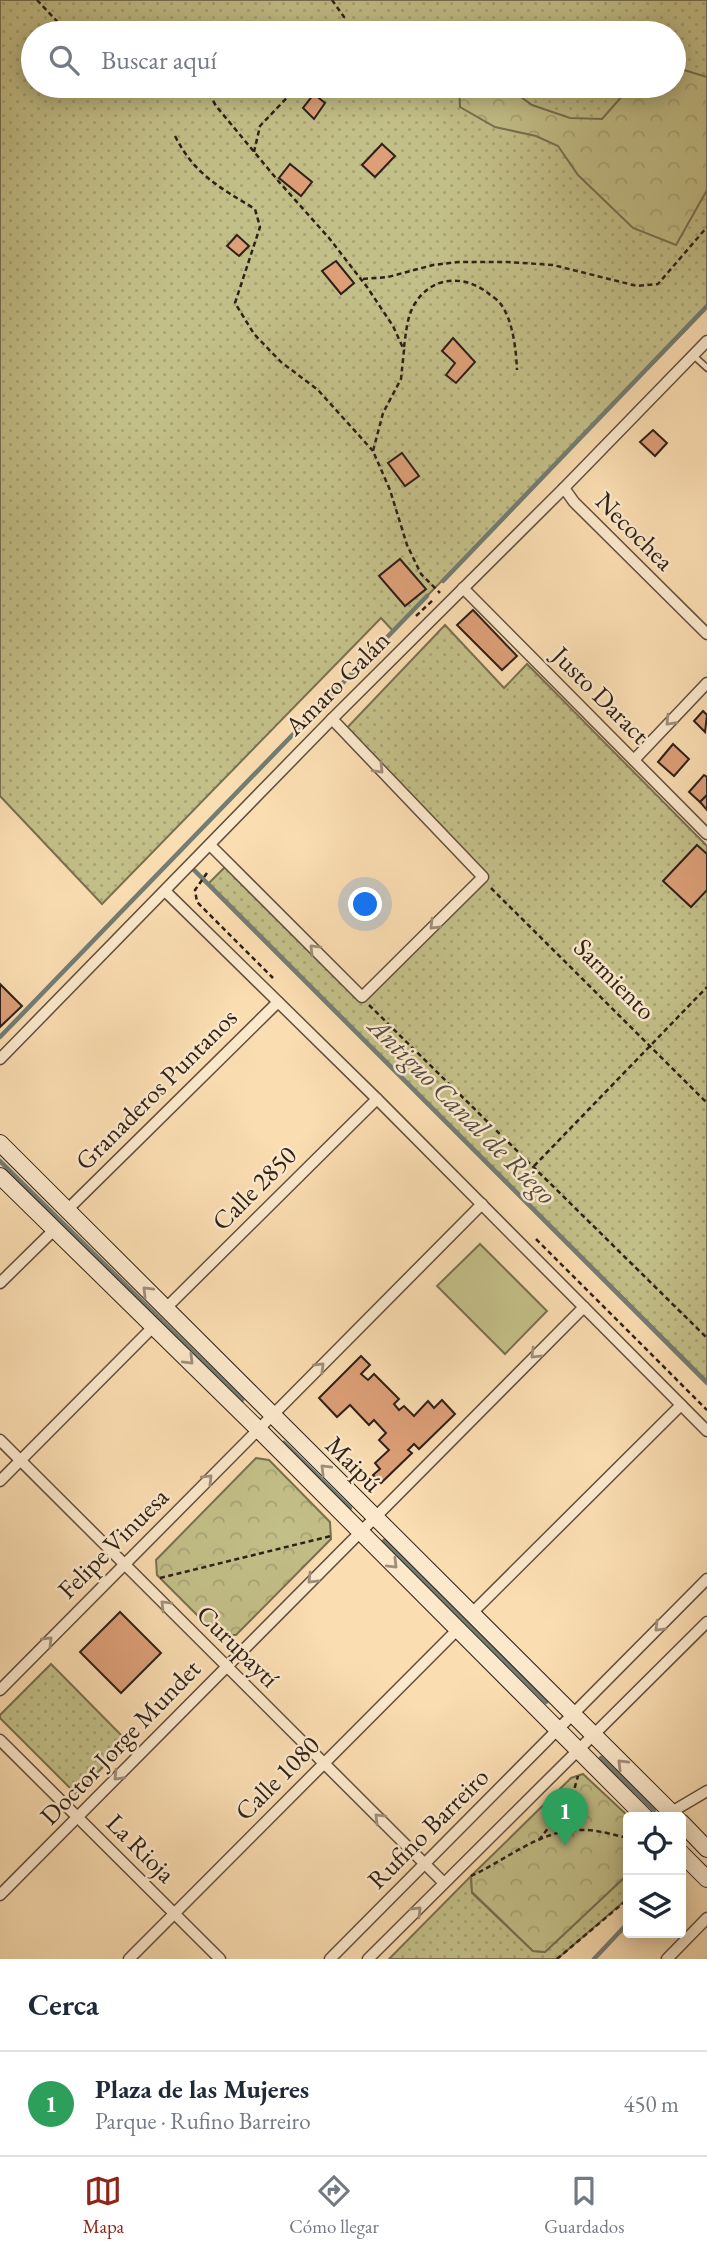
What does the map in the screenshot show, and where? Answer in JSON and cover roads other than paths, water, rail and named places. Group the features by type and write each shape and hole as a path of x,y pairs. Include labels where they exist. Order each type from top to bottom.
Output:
{"street":[{"name":"Amaro Galán","path":"0,1059 707,341"},
{"name":"Necochea","path":"564,488 574,502 707,634"},
{"name":"Justo Daract","path":"463,588 707,834"},
{"path":"634,760 707,682"},
{"path":"210,845 362,997 483,877 332,719"},
{"path":"165,891 377,1099 707,1431"},
{"name":"Granaderos Puntanos","path":"67,1210 278,1002"},
{"name":"Calle 2850","path":"164,1309 377,1099"},
{"name":"Maipú","path":"0,1143 668,1812"},
{"name":"Maipú","path":"0,1176 154,1325 640,1812"},
{"path":"272,1416 482,1204"},
{"path":"0,1283 55,1228"},
{"path":"373,1517 584,1307"},
{"path":"0,1481 154,1325"},
{"path":"471,1614 681,1405"},
{"name":"Felipe Vinuesa","path":"0,1690 272,1416"},
{"name":"Curupaytí","path":"0,1440 444,1883"},
{"name":"Doctor Jorge Mundet","path":"0,1895 373,1517"},
{"path":"572,1714 707,1578"},
{"path":"593,1735 707,1622"},
{"name":"Calle 1080","path":"129,1959 458,1629"},
{"name":"Rufino Barreiro","path":"330,1959 572,1714"},
{"name":"Rufino Barreiro","path":"368,1959 593,1735"},
{"name":"La Rioja","path":"0,1740 220,1959"},
{"path":"680,1812 707,1791"},
{"name":"Maipú","path":"686,1829 707,1849"},
{"path":"686,1858 707,1879"},
{"path":"667,1959 707,1919"}],"lane":[{"path":"693,355 707,368"}],"waterway":[{"path":"443,581 707,306"},
{"path":"0,1037 427,596"},
{"name":"Antiguo Canal de Riego","path":"190,866 707,1383"},
{"path":"0,1161 242,1400"},
{"path":"284,1443 350,1508"},
{"path":"384,1541 546,1702"},
{"path":"601,1758 654,1810"},
{"name":"Antiguo Canal de Riego","path":"594,1959 623,1928"}],"place":[{"name":"Plaza de las Mujeres","path":"565,1846"}]}
